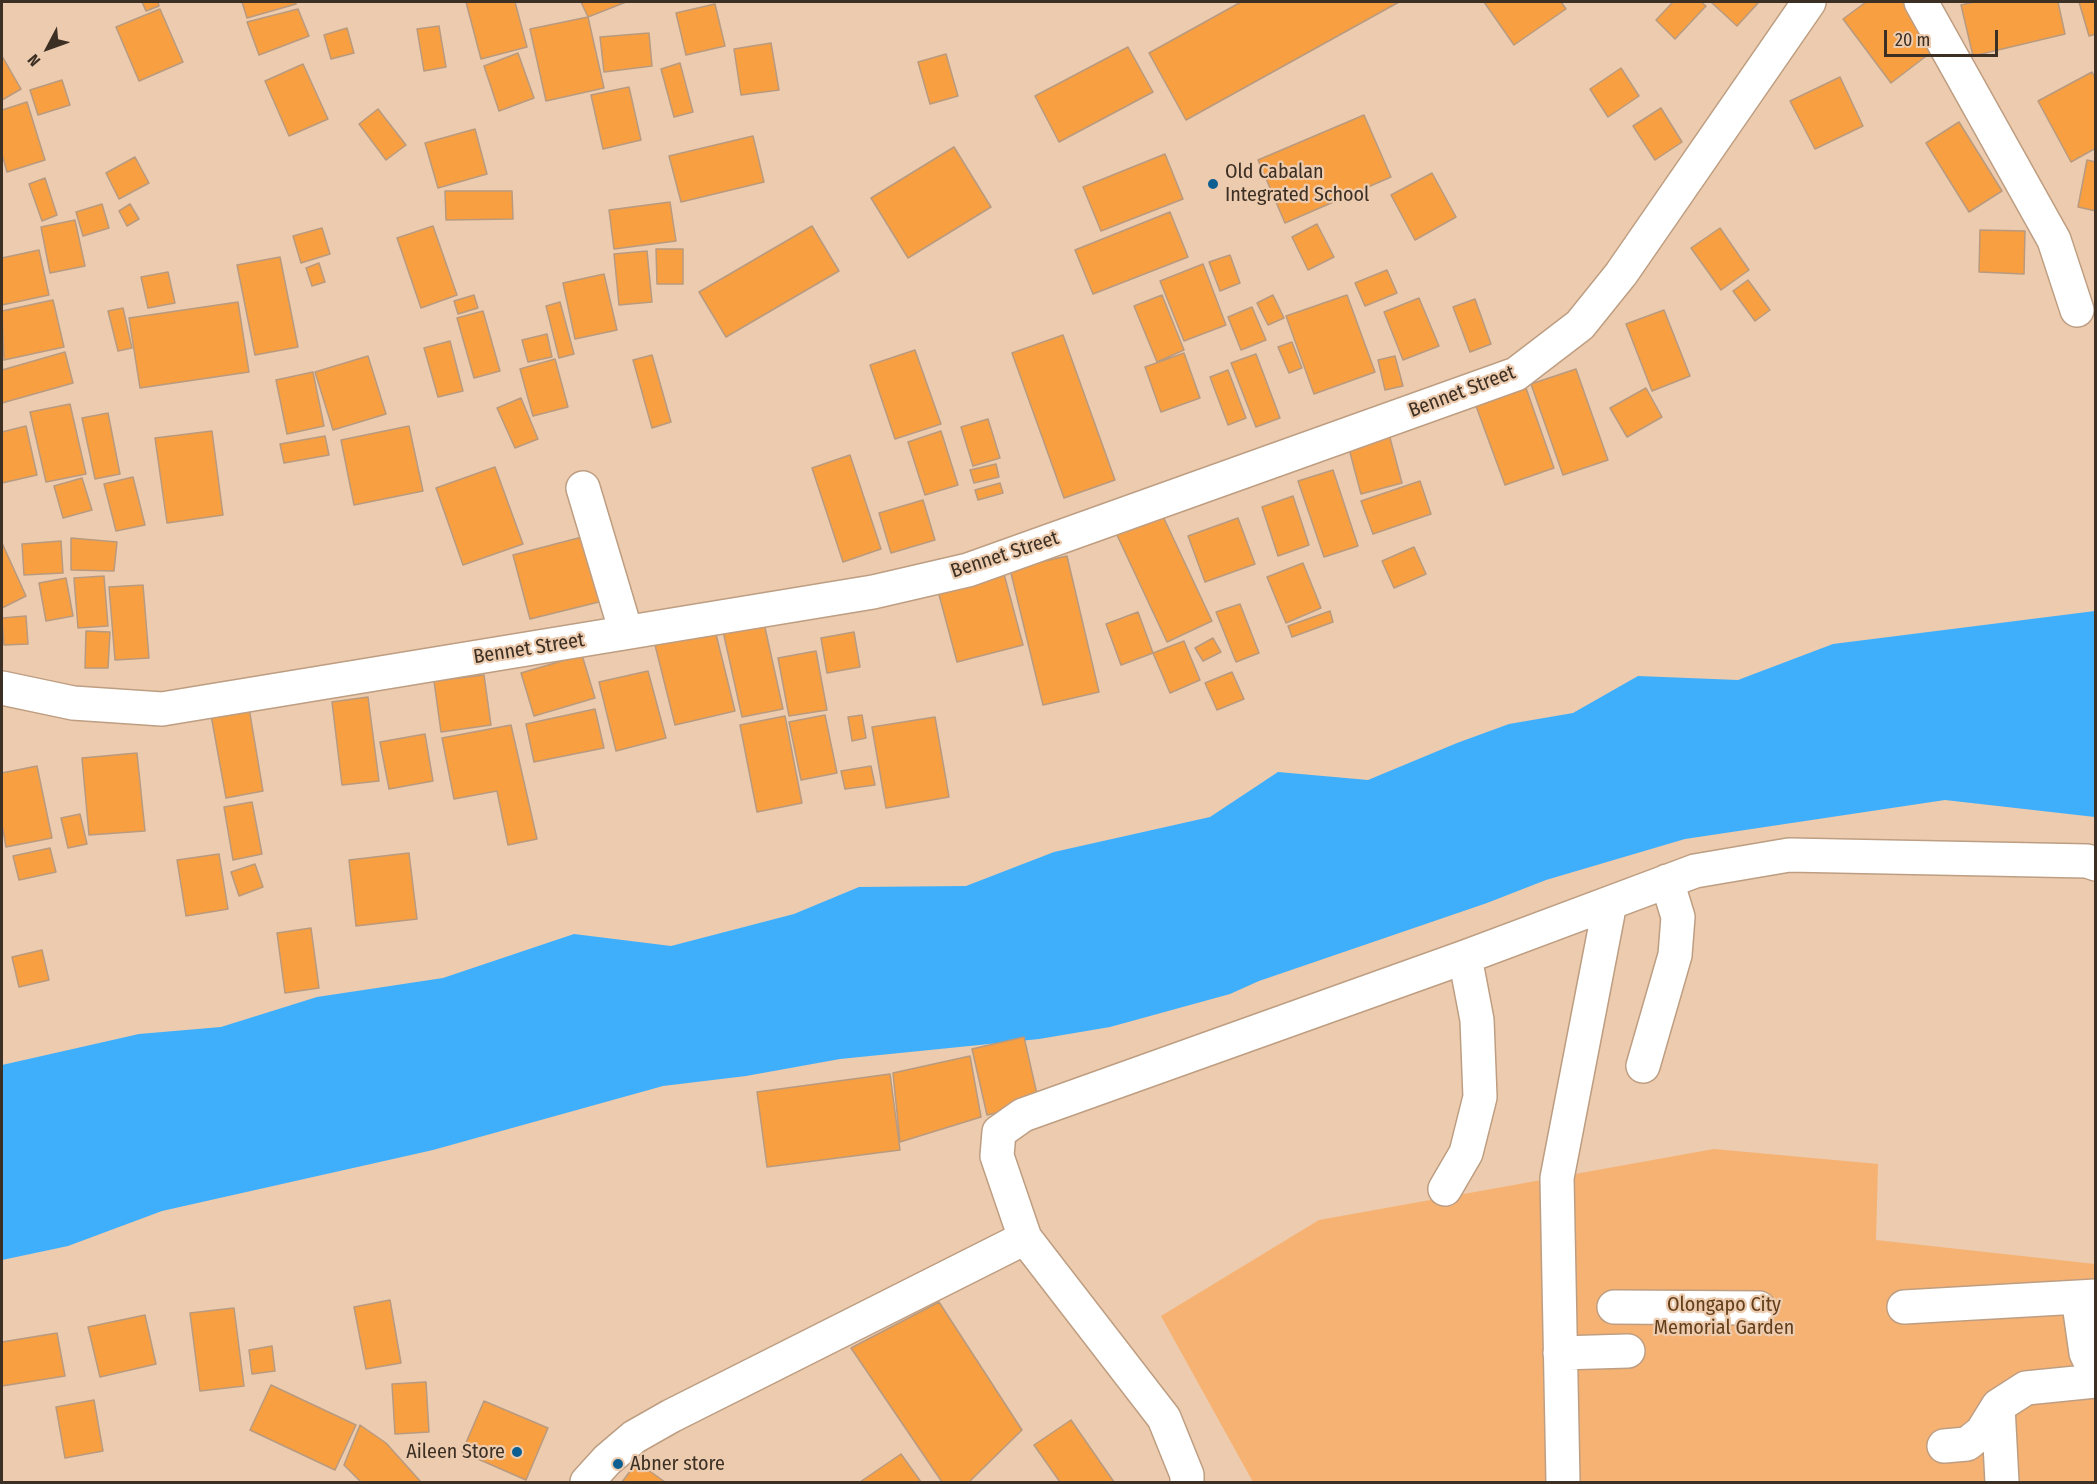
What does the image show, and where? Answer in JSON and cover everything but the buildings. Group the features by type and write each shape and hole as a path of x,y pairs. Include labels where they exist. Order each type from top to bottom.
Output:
{"street":[{"name":"Bennet Street","path":"2,688 73,703 162,708 873,592 968,570 1516,374 1580,325 1620,274 1809,2"},
{"path":"1921,2 2054,240 2077,310"},
{"path":"583,488 626,632"},
{"path":"1187,1482 1187,1475 1164,1418 1025,1238 997,1156 999,1132 1023,1115 1465,957 1695,871 1789,855 2087,861 2096,864"},
{"path":"1643,1066 1675,955 1678,917 1667,881"},
{"path":"1563,1482 1561,1306 1556,1221 1557,1178 1610,903"},
{"path":"1445,1189 1466,1153 1480,1097 1477,1020 1465,957"},
{"path":"587,1482 607,1460 634,1437 671,1416 1025,1238"},
{"path":"1904,1308 2087,1296 2086,1353 2096,1374"},
{"path":"1561,1306 1758,1308"},
{"path":"1560,1353 1628,1351"},
{"path":"1944,1446 1967,1444 1982,1432 1998,1406 2026,1388 2096,1381"},
{"path":"1998,1406 2002,1482"}],"green space":[{"name":"Olongapo City Memorial Garden","path":"1714,1149 1878,1164 1876,1240 2095,1264 2095,1482 1253,1482 1161,1316 1319,1220"}],"water":[{"path":"2095,611 2095,817 1945,800 1685,839 1546,880 1487,903 1259,981 1230,994 1110,1027 1039,1039 840,1059 746,1076 663,1086 433,1150 162,1211 68,1246 2,1260 2,1065 139,1034 221,1027 317,997 443,978 574,934 671,946 794,914 859,887 966,886 1054,852 1210,817 1278,772 1368,780 1509,724 1573,713 1638,676 1738,680 1833,644"}],"place":[{"name":"Old Cabalan Integrated School","path":"1213,184"},
{"name":"Aileen Store","path":"517,1452"},
{"name":"Abner store","path":"618,1464"}]}
